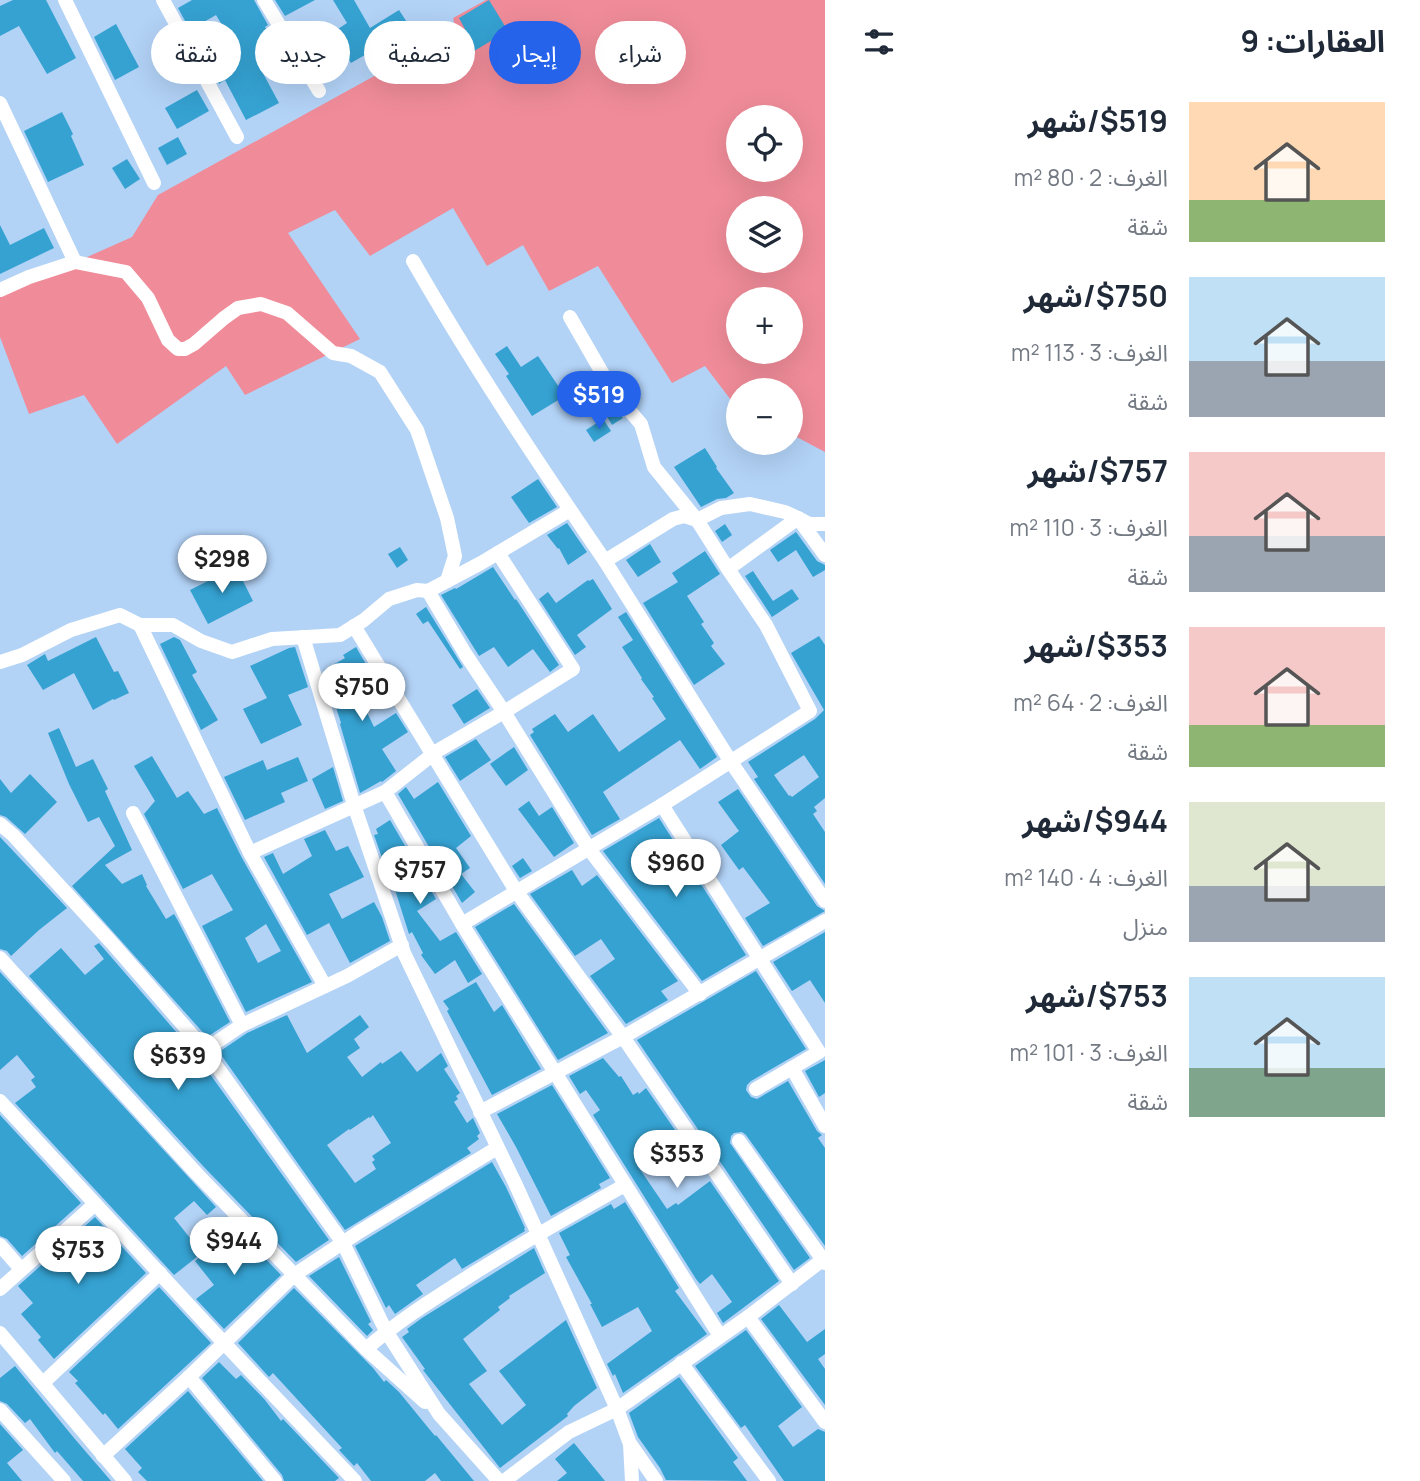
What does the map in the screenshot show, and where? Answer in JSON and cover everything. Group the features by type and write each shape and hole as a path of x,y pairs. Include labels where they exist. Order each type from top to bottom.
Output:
{"street":[{"path":"65,0 154,183"},
{"path":"163,0 237,137"},
{"path":"264,0 319,91"},
{"path":"0,103 75,262"},
{"path":"413,261 447,319 732,762 825,901"},
{"path":"0,290 75,262 126,272 148,298 168,340 178,349 194,344 223,318 239,308 261,304 287,313 332,353 351,356 380,372 417,430 447,518 454,556 447,580"},
{"path":"462,924 662,805 810,711 766,625 697,520 654,467 641,424 612,390 570,317"},
{"path":"605,561 673,519 684,516 697,520 721,509 750,504 785,512 810,524 825,524"},
{"path":"0,663 71,630 120,615 140,625 173,625 201,641 232,652 272,639 340,635 389,600 417,590 428,591 570,510"},
{"path":"798,518 825,555"},
{"path":"728,569 798,518"},
{"path":"250,853 385,792 433,754 573,669 498,553"},
{"path":"428,591 589,849 700,994"},
{"path":"140,625 250,853 325,986"},
{"path":"354,626 516,891 623,1037 792,1284"},
{"path":"303,637 354,805 402,945 617,1409 630,1444 656,1481"},
{"path":"385,792 462,924 720,1336"},
{"path":"662,805 819,1052 756,1089"},
{"path":"133,813 242,1025"},
{"path":"0,824 112,943 205,1050 343,1242 386,1331 439,1414"},
{"path":"481,1112 623,1037 825,921"},
{"path":"205,1050 242,1025 325,986 402,945"},
{"path":"0,958 187,1163 294,1275 366,1349 439,1414 502,1481 569,1432 617,1409 824,1260 739,1141"},
{"path":"792,1068 825,1126"},
{"path":"0,1101 355,1481"},
{"path":"103,1456 190,1377 294,1275 497,1148"},
{"path":"366,1349 386,1331 425,1304 537,1234 625,1185"},
{"path":"0,1289 94,1203"},
{"path":"0,1245 21,1269"},
{"path":"43,1383 160,1273"},
{"path":"748,1317 825,1422"},
{"path":"0,1333 125,1481"},
{"path":"681,1363 769,1481"},
{"path":"190,1377 275,1481"},
{"path":"0,1410 64,1481"},
{"path":"630,1444 632,1481"}],"shaded area":[{"path":"486,0 825,0 825,452 803,440 803,378 726,378 726,394 705,366 672,383 598,266 549,291 523,245 487,266 453,208 370,256 335,210 288,233 360,339 245,395 226,366 117,444 84,395 29,414 0,337 0,296 132,237 158,195 364,82 364,84 475,84 475,21 454,21 453,18"}],"building":[{"path":"13,0 46,0 76,58 47,74 19,26 0,36 0,6"},
{"path":"192,0 254,0 266,21 255,21 255,84 269,84 279,103 246,120 227,84 241,84 241,21 220,21 216,15 206,21 185,21 178,8"},
{"path":"275,0 315,0 285,16"},
{"path":"333,0 354,0 366,21 364,55 351,63 350,21 346,21"},
{"path":"489,0 502,21 489,21 489,42 475,50 475,21 461,21 459,18"},
{"path":"399,10 406,21 381,21"},
{"path":"116,24 139,67 115,80 94,37"},
{"path":"197,90 209,111 177,129 165,108"},
{"path":"62,112 84,165 48,182 24,131"},
{"path":"178,137 187,154 167,165 158,148"},
{"path":"127,159 140,179 125,189 112,168"},
{"path":"0,225 10,245 44,228 54,248 0,274"},
{"path":"507,346 521,367 538,356 565,396 532,416 495,354"},
{"path":"604,396 623,418 612,425 598,401"},
{"path":"603,419 611,431 594,442 586,430"},
{"path":"705,448 734,493 701,507 674,467"},
{"path":"538,479 557,507 529,523 511,497"},
{"path":"567,523 587,552 568,565 559,548 547,535"},
{"path":"725,524 732,535 722,542 715,531"},
{"path":"796,532 817,561 825,565 825,570 813,577 796,550 778,562 770,550"},
{"path":"650,544 661,562 638,577 626,560"},
{"path":"400,547 408,560 397,568 388,554"},
{"path":"705,551 720,574 687,596 704,622 701,624 714,643 711,646 725,664 694,685 643,603 678,582 672,573"},
{"path":"236,567 253,601 208,624 190,590"},
{"path":"493,567 559,665 550,672 533,649 508,667 494,647 479,656 441,595"},
{"path":"753,571 773,601 792,589 799,599 772,617 745,576"},
{"path":"593,579 612,609 577,635 586,647 575,655 539,599 548,592 556,603"},
{"path":"426,607 463,667 460,669 428,621 423,624 416,614"},
{"path":"626,612 717,757 700,769 680,740 603,792 620,819 592,835 530,735 534,732 532,729 555,714 568,732 593,714 619,752 666,719 622,647 633,640 618,617"},
{"path":"819,636 825,645 825,798 814,807 817,811 813,814 825,832 825,884 754,779 758,777 748,762 815,719 824,710 791,653","holes":["804,755 819,777 792,797 774,775"]},
{"path":"96,637 114,672 118,671 129,693 93,710 74,673 43,690 27,665 45,654 48,661"},
{"path":"174,637 180,640 197,672 192,675 218,720 201,730 160,644"},
{"path":"295,647 308,687 288,695 302,725 261,744 243,709 267,698 250,666"},
{"path":"356,647 370,671 352,682 374,727 396,713 408,732 382,749 396,771 360,793 324,670 345,658 343,655"},
{"path":"477,689 490,708 464,724 452,705"},
{"path":"59,728 76,767 93,759 132,850 105,865 122,884 142,874 146,886 166,919 174,914 230,1022 207,1037 72,886 115,846 99,817 88,822 69,784 48,733"},
{"path":"476,739 491,760 460,781 445,757"},
{"path":"514,747 528,770 506,786 490,764"},
{"path":"152,756 177,798 188,791 204,814 217,808 312,982 246,1012 202,926 233,910 212,874 183,889 144,814 155,801 134,766","holes":["266,924 281,951 258,963 245,938"]},
{"path":"298,757 308,781 281,793 285,802 245,820 224,777 263,760 267,770"},
{"path":"333,767 343,801 325,809 312,779"},
{"path":"30,774 57,802 25,834 0,815 0,779 11,793"},
{"path":"438,782 471,836 456,848 470,868 461,874 475,892 462,903 398,794 406,787 414,799"},
{"path":"738,789 817,906 825,911 763,946 745,918 770,903 743,867 739,870 721,845 739,831 718,802"},
{"path":"529,801 539,816 552,807 574,843 554,857 518,809"},
{"path":"659,818 746,955 702,981 603,851"},
{"path":"390,820 436,899 417,911 440,941 456,932 482,974 468,983 455,960 435,974 421,955 423,953 412,932 409,934 374,835 378,834 376,829"},
{"path":"325,830 336,851 348,846 364,877 329,894 342,919 374,902 390,941 350,963 329,923 307,935 264,857 273,853 283,874 312,856 304,839"},
{"path":"0,837 67,908 11,956 0,949"},
{"path":"523,858 532,871 520,878 512,866"},
{"path":"572,870 582,886 597,875 678,981 661,991 668,1000 626,1024 590,976 615,959 601,939 575,956 530,894"},
{"path":"514,904 608,1033 558,1060 475,927"},
{"path":"825,932 825,1003 810,980 792,991 773,962"},
{"path":"99,943 197,1056 329,1240 296,1262 204,1167 29,976 61,948 85,975 104,959 94,946"},
{"path":"756,971 806,1049 751,1081 746,1090 751,1097 757,1099 788,1081 822,1135 818,1138 825,1148 825,1246 746,1135 742,1132 734,1133 730,1143 810,1258 794,1270 637,1040"},
{"path":"0,972 216,1207 207,1215 194,1201 174,1218 202,1253 174,1275 15,1103 36,1087 31,1080 35,1077 17,1055 0,1070"},
{"path":"476,982 494,1012 502,1005 541,1069 492,1095 443,1001"},
{"path":"287,1015 307,1053 360,1015 369,1027 354,1039 360,1048 347,1057 362,1077 401,1051 417,1072 441,1053 448,1066 444,1069 460,1093 454,1102 467,1123 473,1118 480,1133 477,1136 479,1139 467,1148 471,1153 345,1230 219,1052 247,1033","holes":["373,1115 391,1143 372,1156 376,1169 355,1183 327,1145"]},
{"path":"603,1058 619,1077 621,1076 633,1095 646,1088 695,1159 686,1166 678,1156 668,1164 658,1150 637,1165 667,1209 676,1203 678,1205 710,1181 779,1281 723,1323 717,1313 732,1302 712,1274 700,1284 696,1279 593,1115 600,1110 586,1090 580,1094 569,1076"},
{"path":"825,1060 825,1093 819,1097 805,1071"},
{"path":"552,1085 610,1178 599,1184 601,1188 551,1216 497,1114"},
{"path":"0,1115 81,1203 22,1256 7,1239 0,1236"},
{"path":"492,1162 525,1231 462,1269 455,1258 416,1285 423,1294 395,1314 389,1305 386,1308 355,1246"},
{"path":"625,1202 679,1288 675,1291 707,1334 623,1393 615,1374 613,1376 607,1364 652,1331 638,1307 602,1327 566,1257 570,1255 559,1233 611,1204 614,1209"},
{"path":"95,1217 146,1273 54,1359 38,1340 41,1337 21,1314 33,1303 18,1286"},
{"path":"236,1228 281,1275 224,1329 196,1299 214,1285 195,1261"},
{"path":"534,1248 545,1273 509,1296 510,1298 498,1307 500,1310 463,1339 487,1371 469,1384 502,1425 526,1405 499,1371 566,1320 597,1388 574,1406 568,1416 500,1468 423,1370 425,1369 402,1337 409,1332 407,1329 422,1318"},
{"path":"339,1257 371,1322 368,1324 373,1330 367,1336 309,1276"},
{"path":"159,1287 211,1343 118,1429 75,1383 78,1381 69,1372"},
{"path":"294,1288 384,1382 386,1380 399,1392 474,1481 441,1481 435,1473 425,1481 371,1481 357,1463 354,1466 339,1450 342,1448 273,1373 269,1377 238,1343"},
{"path":"779,1305 807,1342 825,1329 825,1354 818,1359 825,1369 825,1405 761,1319"},
{"path":"746,1330 802,1407 778,1426 793,1447 818,1429 825,1432 825,1481 784,1481 745,1425 741,1428 695,1366"},
{"path":"219,1362 236,1379 241,1375 281,1421 283,1419 339,1478 335,1481 284,1481 282,1475 202,1378"},
{"path":"15,1366 111,1481 83,1481 57,1451 55,1453 30,1419 25,1423 7,1404 0,1401 0,1378"},
{"path":"679,1377 738,1458 733,1462 747,1481 666,1480 638,1437 629,1413"},
{"path":"188,1391 263,1481 147,1481 138,1472 142,1468 125,1449"},
{"path":"0,1424 23,1450 7,1463 22,1481 0,1481"},
{"path":"574,1443 605,1481 557,1481 567,1473 555,1459"}]}
